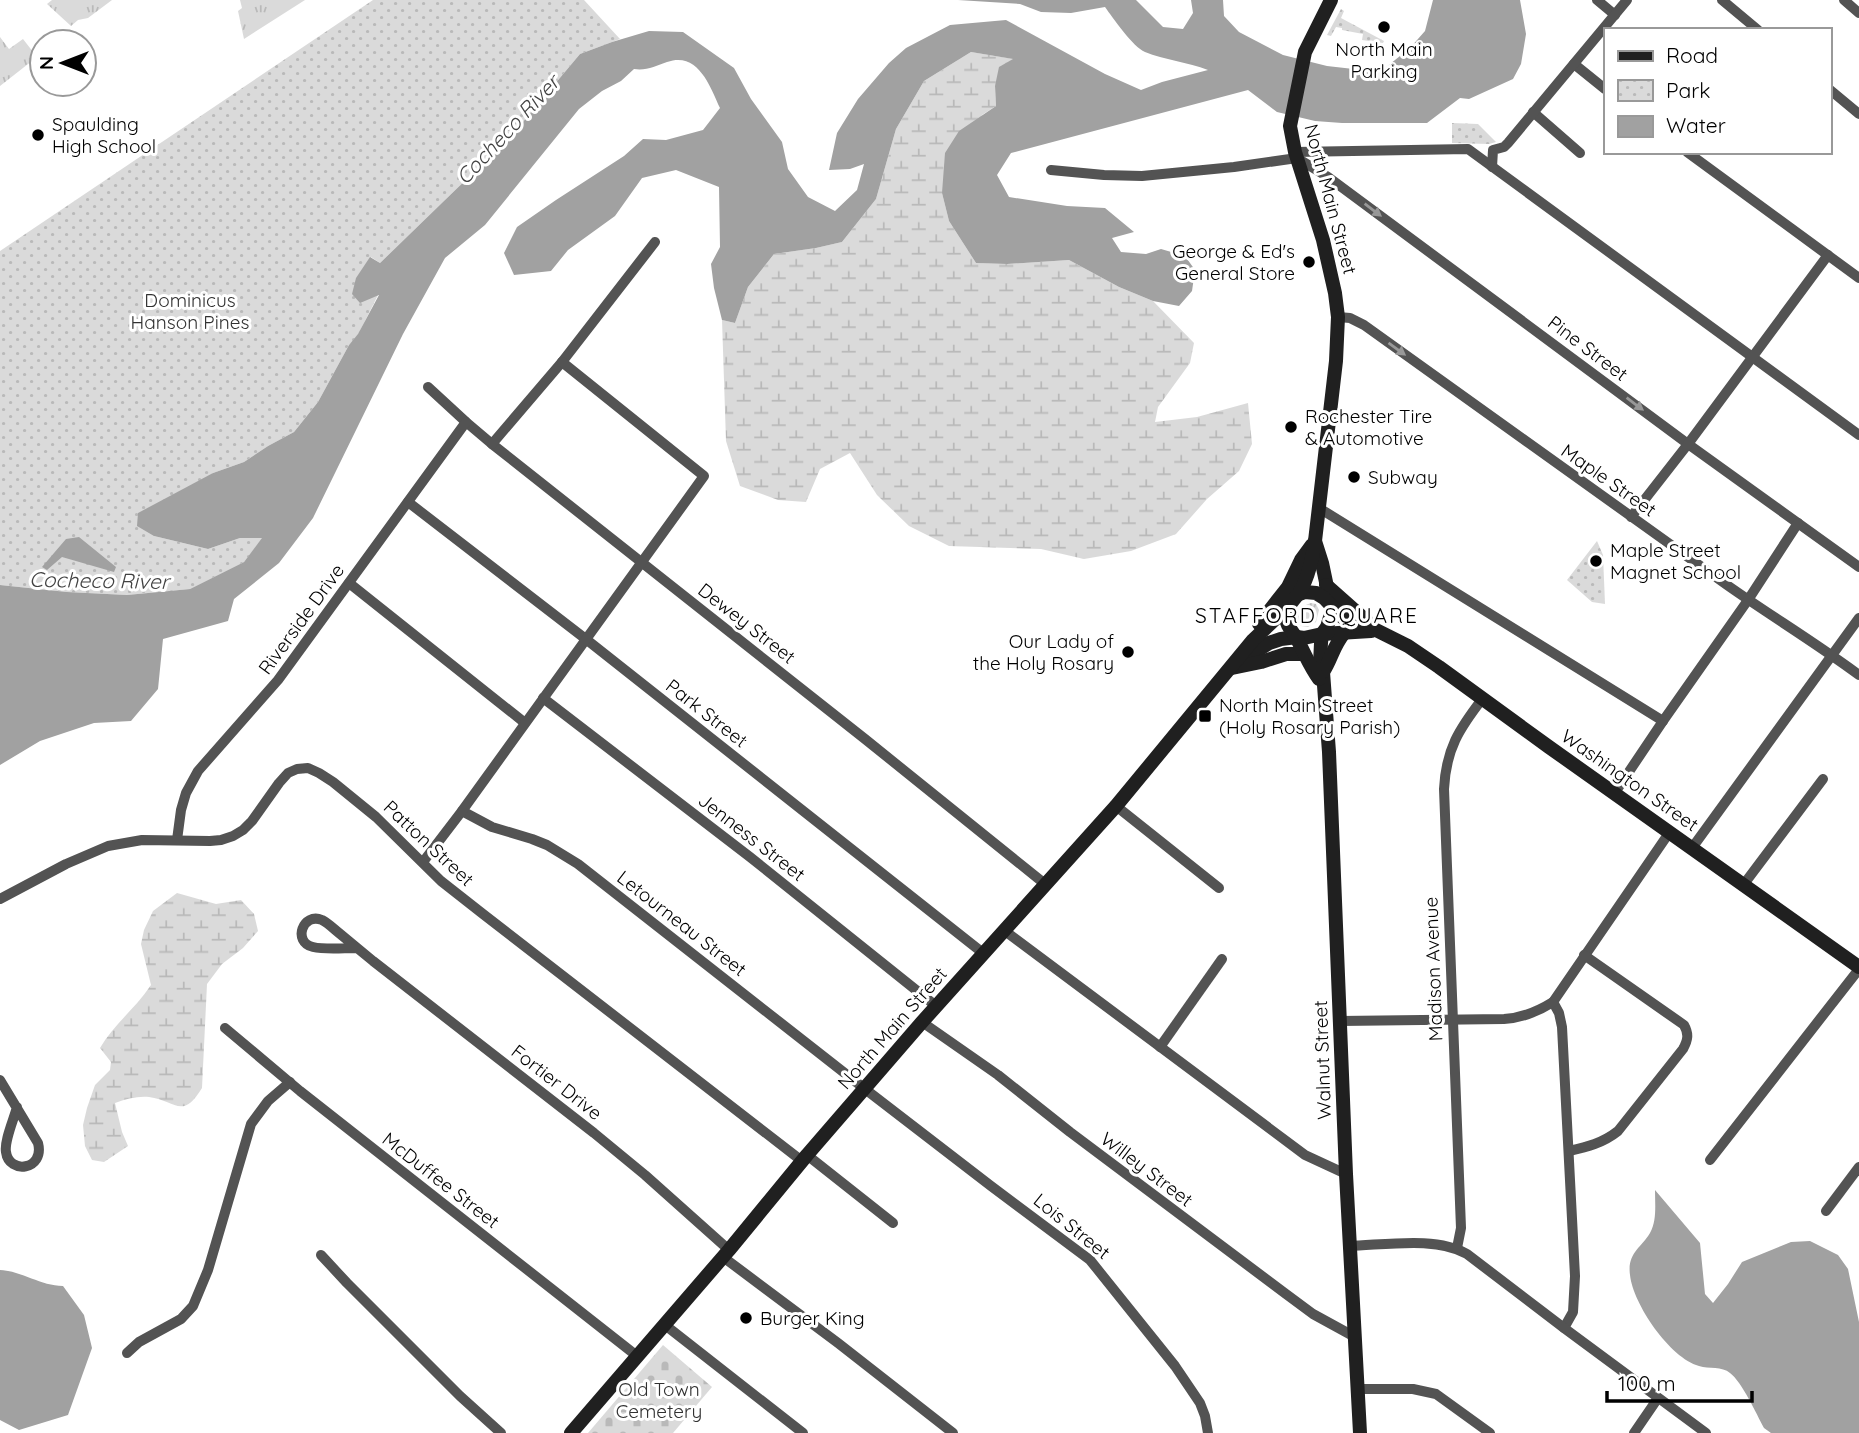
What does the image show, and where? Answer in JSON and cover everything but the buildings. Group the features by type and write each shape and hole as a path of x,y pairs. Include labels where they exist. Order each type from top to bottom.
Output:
{"main road":[{"name":"North Main Street","path":"1297,595 1311,566 1315,541 1336,361 1338,317 1323,240 1291,136 1290,117 1305,52 1331,0"},
{"name":"North Main Street","path":"1315,541 1331,607"},
{"name":"North Main Street","path":"1245,652 1249,636 1288,587 1301,559 1315,541"},
{"path":"1326,585 1376,630"},
{"path":"1297,637 1288,624 1287,608 1297,595 1304,592 1316,593 1331,607 1329,620 1322,634"},
{"name":"Washington Street","path":"1331,607 1342,617 1408,646 1859,968"},
{"name":"North Main Street","path":"571,1433 922,1022 1115,806 1253,640 1287,608"},
{"path":"1245,652 1258,650 1281,639 1376,630"},
{"path":"1323,679 1336,644 1345,632"},
{"name":"Walnut Street","path":"1322,634 1319,655 1329,752 1349,1246 1360,1433"},
{"name":"Walnut Street","path":"1297,637 1313,672 1323,679"},
{"path":"1232,668 1286,654 1304,654"}],"street":[{"path":"1597,0 1615,15"},
{"path":"1604,28 1627,0"},
{"path":"1722,0 1756,28"},
{"path":"1844,0 1859,13"},
{"path":"1051,170 1142,176 1234,167 1296,155 1493,150 1504,147 1604,28"},
{"path":"1574,64 1604,88"},
{"path":"1831,91 1859,114"},
{"path":"1533,112 1580,153"},
{"path":"1468,149 1859,435"},
{"path":"1492,167 1493,150"},
{"path":"1690,154 1859,278"},
{"name":"Pine Street","path":"1296,155 1859,567"},
{"path":"492,444 562,362 655,242"},
{"path":"1631,517 1828,255"},
{"name":"Maple Street","path":"1338,317 1350,318 1364,325 1748,600 1859,675"},
{"path":"422,862 587,640 704,476 562,362"},
{"name":"Dewey Street","path":"428,387 492,444 1045,884"},
{"name":"Riverside Drive","path":"177,840 186,793 198,771 278,680 466,422"},
{"name":"Park Street","path":"408,502 983,953"},
{"path":"1319,509 1663,721"},
{"path":"1614,794 1798,523"},
{"path":"349,583 525,723"},
{"path":"1692,848 1859,618"},
{"name":"Jenness Street","path":"543,698 770,873 936,1006"},
{"name":"Madison Avenue","path":"1457,1248 1461,1228 1444,789 1447,757 1457,735 1483,698"},
{"name":"Patton Street","path":"0,899 107,846 142,840 210,841 233,836 251,821 288,773 308,768 320,773 376,817 442,881 493,922 893,1223"},
{"path":"1744,884 1823,779"},
{"path":"1115,806 1219,888"},
{"name":"Letourneau Street","path":"462,811 492,827 533,839 560,852 865,1089"},
{"path":"1340,1021 1518,1018 1553,1002 1669,833"},
{"name":"Fortier Drive","path":"357,948 311,947 302,937 302,928 309,920 322,920 594,1133 645,1175 726,1254 953,1433"},
{"path":"1005,931 1304,1155 1346,1174"},
{"path":"1569,1151 1608,1139 1618,1131 1683,1049 1688,1034 1684,1025 1584,955"},
{"path":"1160,1047 1222,959"},
{"path":"1710,1160 1859,968"},
{"path":"1553,1002 1562,1027 1574,1298 1573,1312 1564,1328"},
{"name":"Willey Street","path":"922,1022 989,1068 1099,1155 1313,1314 1355,1337"},
{"name":"McDuffee Street","path":"225,1028 637,1356"},
{"path":"0,1080 17,1107 39,1148 37,1159 23,1167 13,1164 5,1149 17,1107"},
{"path":"127,1353 139,1342 181,1319 193,1306 208,1270 251,1124 268,1101 290,1082"},
{"name":"Lois Street","path":"865,1089 1090,1259 1175,1366 1200,1403 1208,1433"},
{"path":"1826,1211 1859,1167"},
{"path":"1349,1246 1427,1243 1457,1248 1706,1433"},
{"path":"321,1255 460,1396 501,1433"},
{"path":"665,1325 803,1433"},
{"path":"1357,1389 1413,1389 1436,1394 1490,1433"},
{"path":"1634,1433 1658,1398"}],"green space":[{"path":"52,0 112,0 88,18 78,20 71,26 47,4"},
{"path":"240,0 305,0 244,39 238,11 242,8"},
{"name":"Dominicus Hanson Pines","path":"373,0 584,0 620,39 580,54 512,135 380,263 371,257 379,293 358,335 349,345 318,402 294,432 244,462 213,473 154,536 208,549 240,538 263,538 244,562 190,589 127,595 0,585 0,251"},
{"path":"1341,9 1344,11 1341,18 1384,41 1383,43 1362,40 1363,34 1336,27 1331,36 1327,35"},
{"path":"0,37 9,49 23,39 28,45 28,64 0,86"},
{"path":"971,52 1014,59 995,86 996,106 982,115 942,193 949,221 976,263 1069,260 1119,287 1153,301 1194,343 1190,363 1158,407 1155,422 1197,417 1248,403 1252,444 1239,471 1207,499 1176,534 1131,551 1084,559 1041,549 949,546 909,526 877,495 850,453 820,469 806,502 778,500 740,486 726,441 722,320 735,323 748,287 774,254 842,242 876,199 896,129 924,81"},
{"path":"1452,123 1478,124 1496,142 1452,143"},
{"path":"1597,541 1603,555 1605,604 1592,602 1567,580"},
{"path":"1311,603 1316,604 1319,610 1316,622 1308,627 1301,626 1297,618 1298,612"},
{"path":"177,893 216,904 241,900 254,914 258,931 243,948 222,964 207,984 202,1088 195,1098 183,1106 149,1097 115,1103 128,1146 104,1162 92,1160 85,1146 83,1125 95,1085 110,1070 111,1062 100,1048 151,985 141,944 144,930 153,911"},
{"name":"Old Town Cemetery","path":"663,1345 712,1387 673,1433 588,1433"}],"water":[{"path":"958,0 1136,0 1163,27 1183,29 1193,13 1191,0 1223,0 1224,16 1239,32 1283,55 1327,66 1380,72 1410,48 1425,31 1433,0 1520,0 1526,34 1521,64 1513,79 1469,99 1460,98 1427,123 1315,121 1277,112 1248,90 1011,153 997,175 1009,197 1067,206 1105,208 1134,232 1112,238 1121,252 1146,254 1161,249 1185,256 1195,270 1192,291 1179,306 1153,301 1119,287 1069,260 976,263 949,221 942,193 945,153 959,131 996,106 995,86 999,67 1013,59 971,52 924,81 896,129 876,199 842,242 774,254 748,287 735,323 722,320 711,264 720,247 719,187 676,170 642,178 615,216 568,250 551,271 514,275 504,253 517,227 624,156 643,139 666,140 703,130 720,108 707,81 695,66 687,61 678,60 647,69 634,69 579,109 485,225 445,258 403,334 313,518 279,563 234,599 228,621 163,639 158,689 131,721 94,723 40,741 0,765 0,585 127,595 190,589 244,562 262,538 240,538 208,549 154,536 137,526 138,513 213,473 244,462 294,432 318,402 379,295 360,303 352,294 356,278 370,257 380,263 512,135 580,54 649,31 683,32 734,68 751,99 782,142 788,169 808,197 835,211 857,190 864,164 850,169 829,170 837,133 858,99 906,48 950,25 1006,20 1105,74 1141,90 1208,70 1152,55 1140,49 1105,7 1071,13 1041,12 1020,4"},
{"path":"79,537 116,567 114,572 62,557 47,570 42,567 66,539"},
{"path":"1655,1190 1700,1243 1705,1294 1713,1303 1742,1262 1791,1242 1810,1241 1838,1255 1848,1269 1859,1322 1859,1433 1771,1433 1764,1428 1735,1377 1723,1369 1699,1366 1688,1361 1665,1341 1638,1300 1630,1275 1633,1256 1654,1223"},
{"path":"0,1270 63,1286 84,1315 92,1348 68,1415 19,1430 0,1420"}],"place":[{"name":"North Main Parking","path":"1384,27"},
{"name":"Spaulding High School","path":"38,135"},
{"name":"George & Ed's General Store","path":"1309,262"},
{"name":"Rochester Tire & Automotive","path":"1291,427"},
{"name":"Subway","path":"1354,477"},
{"name":"Maple Street Magnet School","path":"1596,561"},
{"name":"Our Lady of the Holy Rosary","path":"1128,652"},
{"name":"North Main Street (Holy Rosary Parish)","path":"1205,716"},
{"name":"Burger King","path":"746,1318"}],"district":[{"name":"STAFFORD SQUARE","path":"1307,616"}],"water label":[{"name":"Cocheco River","path":"508,130"},
{"name":"Cocheco River","path":"99,581"}]}
